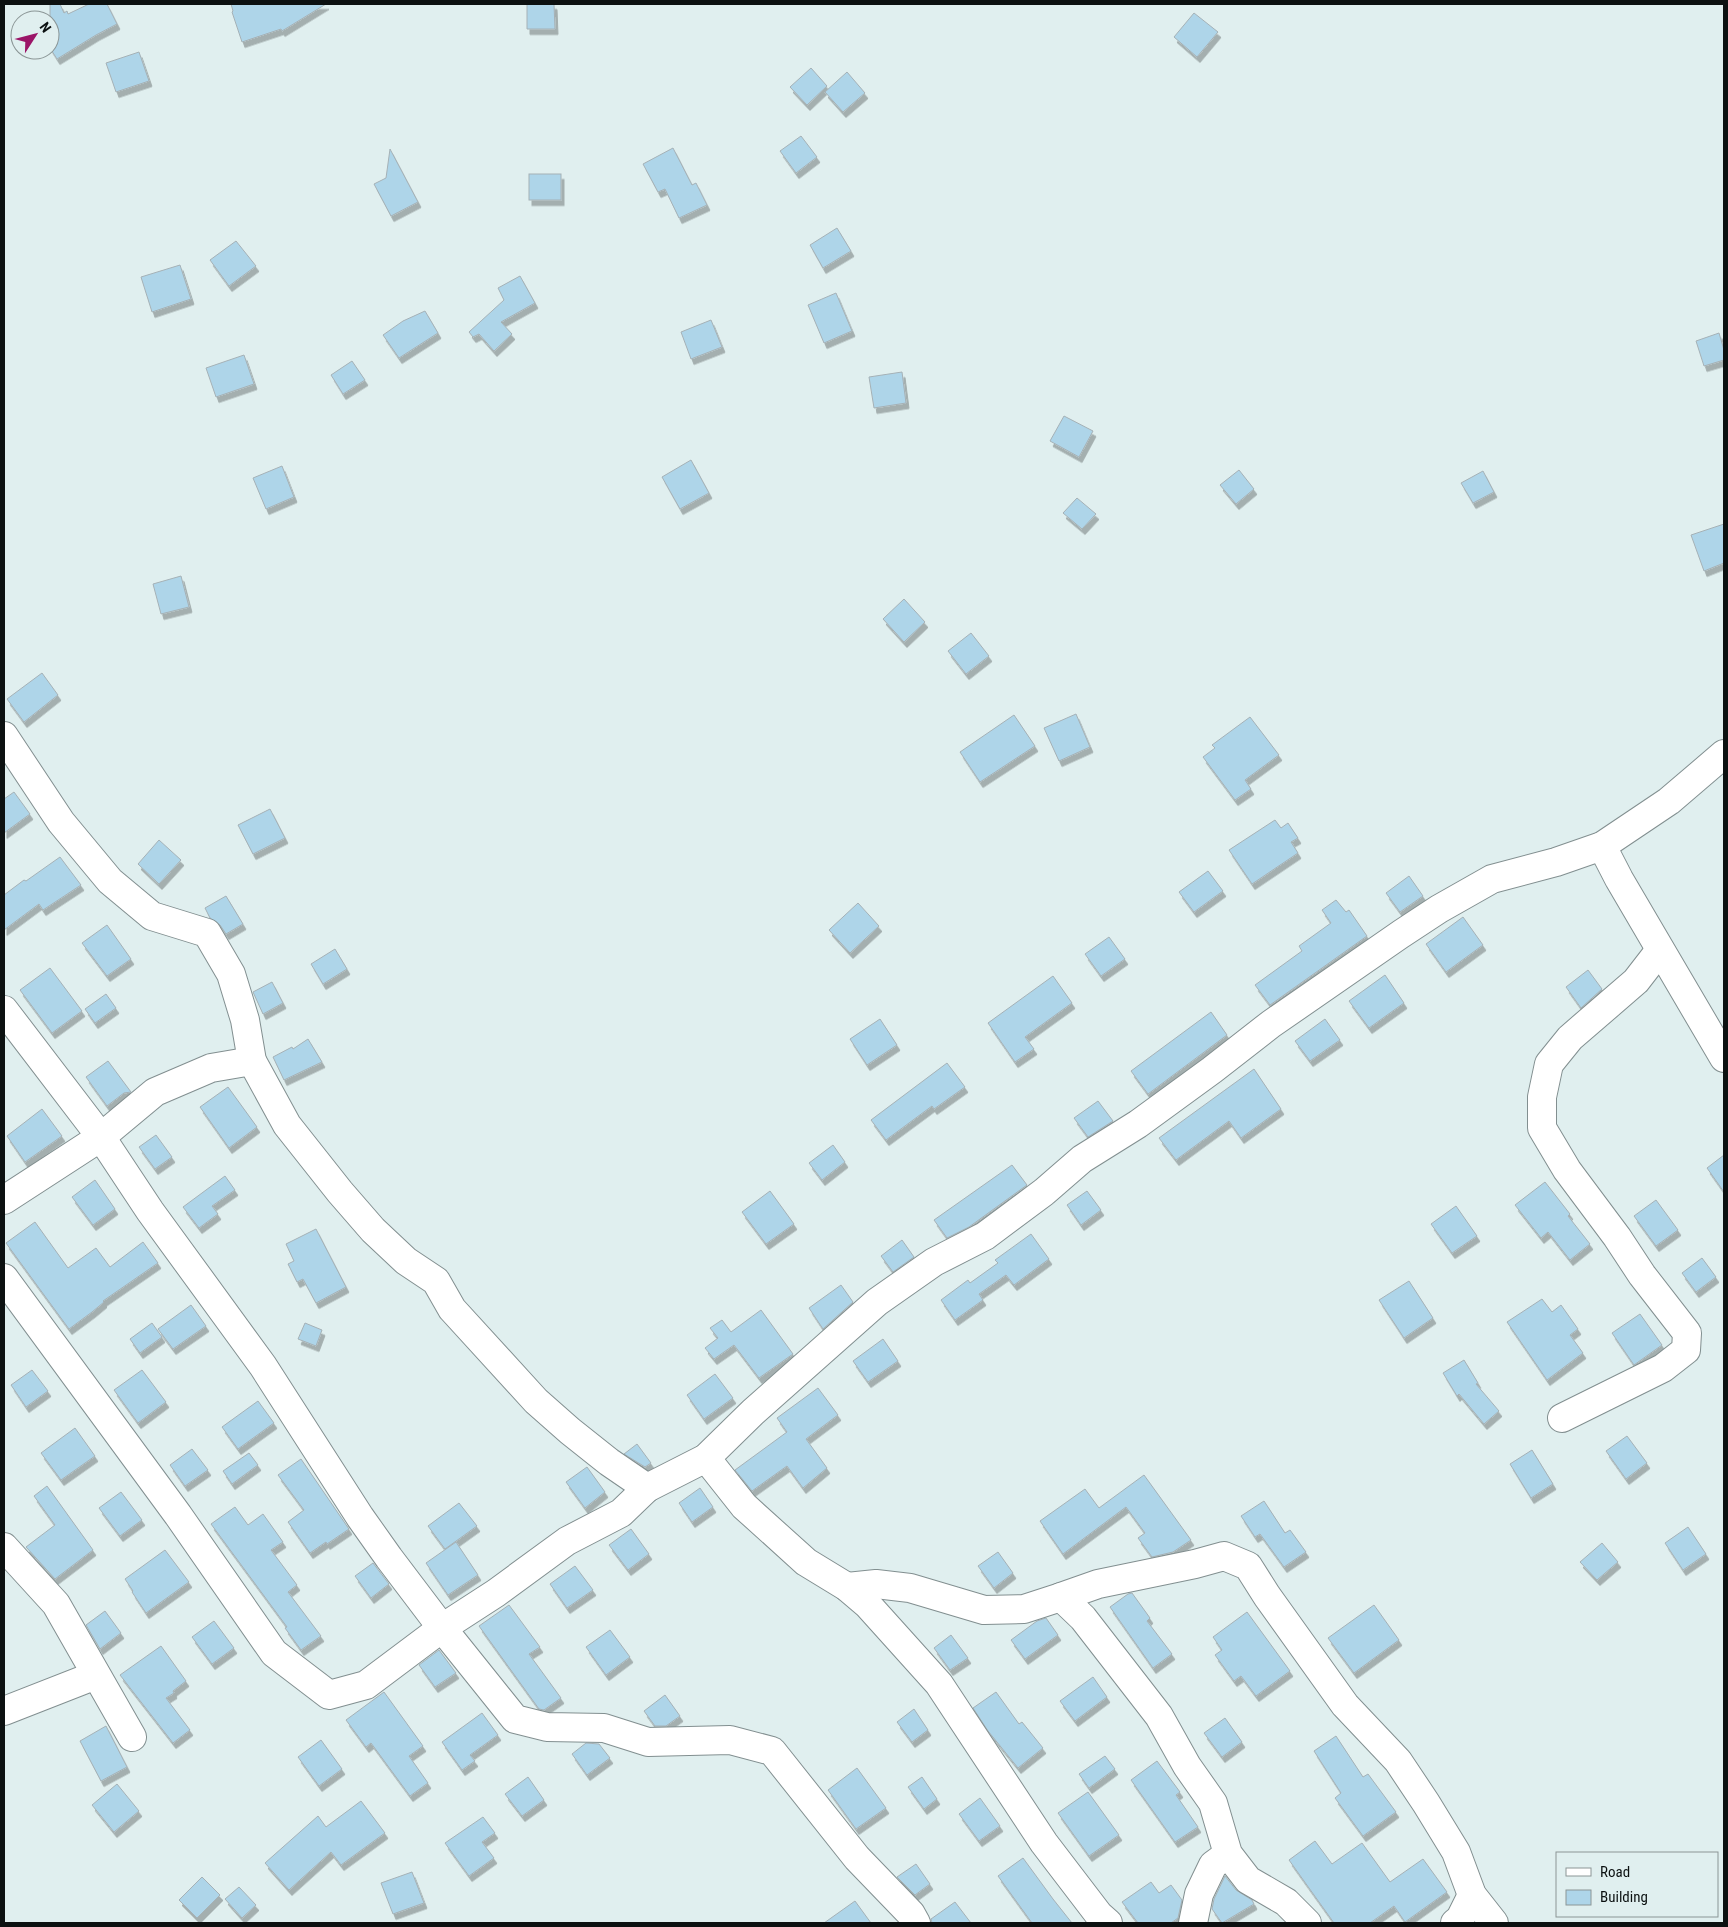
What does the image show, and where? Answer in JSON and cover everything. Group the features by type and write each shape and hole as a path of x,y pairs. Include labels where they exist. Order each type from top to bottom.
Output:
{"street":[{"path":"4,736 61,822 110,881 152,916 207,933 232,974 245,1020 252,1061 287,1125 340,1192 373,1230 406,1260 436,1281 452,1309 536,1401 609,1462 647,1488"},
{"path":"4,1278 172,1507 274,1652 329,1695 366,1685 442,1628 496,1593 567,1541 621,1513 647,1488 706,1458 753,1412 877,1302 934,1262 985,1236 1044,1192 1082,1159 1138,1124 1271,1024 1401,934 1439,909 1492,879 1556,862 1602,846 1669,801 1724,754"},
{"path":"1602,846 1619,879 1724,1058"},
{"path":"1562,1418 1663,1368 1686,1350 1687,1333 1642,1275 1617,1237 1567,1170 1542,1128 1542,1097 1549,1064 1570,1038 1636,981 1660,950"},
{"path":"4,1010 101,1137 150,1210 263,1366 360,1517 442,1628 515,1719 546,1727 604,1728 648,1742 730,1740 772,1751 857,1858 911,1914 916,1923"},
{"path":"4,1200 101,1137 155,1092 211,1068 252,1061"},
{"path":"706,1458 744,1506 806,1562 847,1587 867,1604 939,1684 1044,1843 1099,1915 1108,1923"},
{"path":"4,1548 56,1604 132,1737"},
{"path":"847,1587 876,1584 910,1588 984,1610 1024,1609 1098,1584 1195,1564 1224,1556 1248,1566 1267,1596 1345,1705 1398,1761 1426,1802 1456,1852 1472,1895 1494,1923"},
{"path":"1060,1597 1083,1618 1159,1716 1187,1766 1213,1803 1228,1854 1248,1880 1286,1902 1307,1923"},
{"path":"4,1711 96,1675"},
{"path":"1193,1923 1199,1894 1213,1865 1228,1854"},
{"path":"1455,1923 1460,1919 1472,1895"}],"building":[{"path":"50,4 60,4 64,13 67,11 68,14 89,4 107,4 117,24 60,57 60,10 50,10"},
{"path":"231,4 326,4 282,31 281,29 242,42"},
{"path":"527,4 554,4 555,29 527,29"},
{"path":"1194,13 1218,32 1197,57 1174,37"},
{"path":"139,52 149,81 116,92 106,63"},
{"path":"811,68 827,86 807,105 790,87"},
{"path":"847,72 865,93 843,112 825,92"},
{"path":"801,136 817,157 796,173 780,151"},
{"path":"673,148 692,185 696,183 707,205 679,218 665,189 658,192 643,164"},
{"path":"390,149 418,202 391,216 374,184 386,178"},
{"path":"529,174 561,174 561,200 529,200"},
{"path":"837,228 851,251 823,268 810,245"},
{"path":"236,241 256,266 229,286 210,260"},
{"path":"180,265 191,299 152,312 141,277"},
{"path":"520,276 535,303 501,322 512,334 494,351 479,334 473,337 469,332 504,300 498,288"},
{"path":"836,293 852,331 824,343 808,305"},
{"path":"425,311 438,333 399,358 383,335 403,321"},
{"path":"711,320 722,347 691,359 681,332"},
{"path":"1719,333 1724,350 1724,360 1704,366 1696,341"},
{"path":"244,355 254,384 216,397 206,368"},
{"path":"352,361 365,380 343,394 331,375"},
{"path":"902,372 906,403 874,408 869,377"},
{"path":"1064,416 1093,431 1079,457 1050,441"},
{"path":"691,460 709,493 680,509 662,477"},
{"path":"282,466 294,497 266,509 253,478"},
{"path":"1239,470 1254,489 1236,504 1220,485"},
{"path":"1483,471 1494,492 1473,503 1461,483"},
{"path":"1077,498 1096,514 1082,529 1063,513"},
{"path":"1724,524 1724,563 1704,571 1691,535"},
{"path":"181,576 189,607 161,614 153,584"},
{"path":"904,599 925,622 904,642 883,619"},
{"path":"971,633 989,656 966,674 948,651"},
{"path":"42,673 58,695 24,722 7,699"},
{"path":"1076,714 1090,747 1059,761 1044,728"},
{"path":"1014,715 1035,746 980,782 960,752"},
{"path":"1250,717 1279,755 1245,780 1251,789 1235,800 1203,757 1215,748 1212,745"},
{"path":"14,792 30,814 4,833 4,799"},
{"path":"270,809 285,838 253,854 238,825"},
{"path":"1275,820 1281,828 1288,823 1298,838 1291,842 1298,853 1252,884 1229,850"},
{"path":"159,840 181,860 159,884 138,864"},
{"path":"60,857 81,885 43,910 39,904 4,930 4,895"},
{"path":"1208,871 1223,891 1194,912 1179,892"},
{"path":"1409,876 1423,896 1400,912 1386,893"},
{"path":"226,896 243,924 226,934 220,925 210,918 205,908"},
{"path":"1336,900 1346,912 1349,910 1367,936 1270,1005 1255,985 1302,951 1299,946 1331,923 1322,910"},
{"path":"858,903 879,926 850,953 829,930"},
{"path":"1463,917 1483,945 1446,972 1426,944"},
{"path":"107,925 131,959 107,976 82,943"},
{"path":"1109,937 1125,959 1101,976 1085,954"},
{"path":"335,949 347,969 323,984 311,964"},
{"path":"50,968 82,1011 52,1033 20,990"},
{"path":"1588,970 1602,989 1581,1008 1566,987"},
{"path":"1385,975 1404,1003 1369,1028 1349,1001"},
{"path":"1053,976 1072,1003 1025,1037 1034,1049 1015,1062 988,1023"},
{"path":"272,982 283,1003 263,1014 253,992"},
{"path":"106,994 116,1008 95,1023 85,1009"},
{"path":"1211,1012 1227,1035 1148,1094 1131,1071"},
{"path":"880,1019 897,1045 867,1065 850,1039"},
{"path":"1325,1019 1340,1040 1310,1061 1295,1041"},
{"path":"308,1039 322,1062 284,1080 273,1057 292,1047 293,1049"},
{"path":"108,1061 131,1092 124,1093 107,1106 86,1077"},
{"path":"947,1063 965,1087 934,1109 932,1106 886,1140 871,1120"},
{"path":"1254,1069 1281,1109 1241,1138 1229,1121 1176,1160 1159,1138"},
{"path":"228,1087 257,1127 229,1148 200,1107"},
{"path":"1098,1101 1113,1121 1088,1137 1074,1118"},
{"path":"42,1109 62,1136 25,1162 7,1136"},
{"path":"156,1135 172,1157 155,1169 139,1147"},
{"path":"833,1145 845,1162 822,1180 809,1163"},
{"path":"1724,1155 1724,1192 1707,1168"},
{"path":"1012,1165 1027,1185 969,1227 947,1238 934,1220"},
{"path":"225,1176 235,1190 212,1206 218,1214 199,1228 183,1207"},
{"path":"95,1180 115,1209 93,1225 72,1197"},
{"path":"1545,1182 1590,1244 1570,1260 1548,1232 1541,1238 1515,1205"},
{"path":"770,1191 794,1224 766,1244 742,1212"},
{"path":"1087,1191 1101,1210 1081,1225 1067,1205"},
{"path":"1656,1200 1678,1230 1656,1246 1634,1216"},
{"path":"1456,1206 1477,1236 1452,1253 1431,1224"},
{"path":"35,1222 68,1268 96,1248 110,1267 143,1242 158,1263 103,1301 69,1329 6,1243"},
{"path":"316,1229 346,1287 316,1303 303,1279 297,1282 288,1264 294,1261 286,1244"},
{"path":"1031,1234 1049,1259 1014,1285 1006,1275 979,1294 983,1300 955,1320 941,1300 968,1280 970,1283 998,1263 995,1260"},
{"path":"902,1240 914,1257 893,1272 881,1256"},
{"path":"1702,1258 1716,1277 1696,1292 1682,1273"},
{"path":"1409,1281 1433,1318 1404,1338 1379,1300"},
{"path":"841,1285 853,1302 823,1329 809,1308"},
{"path":"1542,1299 1552,1312 1561,1305 1578,1329 1570,1335 1583,1353 1547,1380 1507,1322"},
{"path":"191,1305 206,1326 173,1349 158,1329"},
{"path":"761,1310 793,1354 759,1378 734,1345 714,1359 705,1348 718,1338 710,1328 722,1320 731,1332"},
{"path":"1640,1314 1662,1345 1634,1365 1612,1333"},
{"path":"152,1323 162,1337 140,1353 130,1339"},
{"path":"305,1323 322,1330 316,1346 298,1339"},
{"path":"883,1339 898,1361 868,1382 853,1361"},
{"path":"1464,1360 1478,1383 1476,1384 1499,1411 1484,1424 1459,1394 1457,1396 1443,1373"},
{"path":"32,1370 48,1391 26,1407 11,1385"},
{"path":"142,1370 166,1402 138,1423 114,1390"},
{"path":"715,1374 733,1398 704,1419 687,1395"},
{"path":"818,1388 838,1415 806,1439 827,1468 803,1488 787,1466 752,1491 735,1470 787,1432 777,1418"},
{"path":"258,1401 274,1423 238,1449 222,1427"},
{"path":"75,1428 95,1456 61,1480 41,1453"},
{"path":"1627,1436 1647,1463 1626,1479 1606,1451"},
{"path":"637,1444 651,1463 645,1467 624,1454"},
{"path":"192,1449 208,1470 185,1486 170,1465"},
{"path":"1532,1450 1553,1484 1531,1498 1510,1464"},
{"path":"249,1453 258,1465 232,1484 223,1471"},
{"path":"301,1459 349,1529 310,1553 288,1522 304,1510 278,1475"},
{"path":"587,1467 605,1492 585,1508 566,1482"},
{"path":"1144,1475 1191,1540 1173,1552 1152,1557 1138,1538 1145,1533 1126,1507 1063,1554 1040,1521 1085,1489 1099,1508"},
{"path":"47,1486 93,1550 55,1579 26,1547 55,1525 34,1496"},
{"path":"700,1488 713,1507 692,1522 679,1503"},
{"path":"121,1492 142,1520 120,1536 99,1508"},
{"path":"1264,1501 1285,1533 1290,1530 1306,1552 1284,1567 1260,1534 1255,1537 1241,1516"},
{"path":"459,1503 477,1526 445,1549 428,1526"},
{"path":"235,1507 248,1525 263,1514 283,1542 271,1550 297,1585 288,1592 321,1636 301,1650 285,1628 287,1627 211,1524"},
{"path":"1688,1527 1706,1554 1683,1570 1665,1543"},
{"path":"631,1529 649,1554 628,1570 609,1545"},
{"path":"456,1542 478,1575 448,1595 426,1563"},
{"path":"1602,1543 1618,1562 1597,1580 1580,1562"},
{"path":"165,1550 189,1582 146,1613 125,1579"},
{"path":"998,1552 1013,1573 994,1588 978,1566"},
{"path":"373,1563 389,1584 371,1598 355,1576"},
{"path":"575,1566 593,1590 567,1608 550,1584"},
{"path":"1132,1593 1150,1618 1147,1621 1172,1654 1153,1668 1110,1607"},
{"path":"509,1605 540,1647 529,1654 561,1698 544,1710 539,1709 479,1626"},
{"path":"1374,1605 1399,1640 1354,1673 1328,1638"},
{"path":"105,1611 121,1633 100,1649 86,1625"},
{"path":"1247,1612 1290,1671 1256,1696 1241,1676 1234,1681 1215,1655 1222,1650 1213,1637"},
{"path":"1046,1618 1058,1635 1025,1659 1011,1640 1037,1621"},
{"path":"214,1621 234,1648 212,1664 192,1637"},
{"path":"610,1630 630,1657 606,1675 586,1647"},
{"path":"951,1635 968,1658 950,1670 934,1648"},
{"path":"161,1646 186,1681 166,1698 190,1730 173,1743 120,1675"},
{"path":"439,1650 456,1673 435,1687 419,1665"},
{"path":"1093,1677 1107,1697 1075,1721 1060,1701"},
{"path":"384,1692 423,1746 409,1756 428,1783 410,1796 371,1743 366,1747 346,1720"},
{"path":"996,1692 1019,1724 1022,1722 1043,1748 1018,1768 988,1731 973,1708"},
{"path":"665,1695 680,1716 666,1726 655,1726 644,1711"},
{"path":"914,1709 928,1730 912,1742 897,1722"},
{"path":"482,1713 498,1735 470,1755 475,1761 462,1770 442,1742"},
{"path":"1225,1718 1242,1742 1222,1757 1204,1733"},
{"path":"106,1726 127,1767 101,1781 80,1741"},
{"path":"1336,1736 1363,1777 1368,1774 1396,1812 1363,1836 1335,1798 1341,1793 1314,1751"},
{"path":"321,1740 342,1769 319,1786 298,1757"},
{"path":"586,1743 599,1744 610,1758 587,1775 572,1754"},
{"path":"1105,1756 1115,1769 1089,1788 1079,1774"},
{"path":"1157,1761 1180,1792 1176,1795 1198,1827 1175,1842 1131,1780"},
{"path":"857,1768 886,1808 856,1829 828,1790"},
{"path":"528,1777 544,1800 522,1816 505,1794"},
{"path":"922,1777 937,1799 924,1809 908,1787"},
{"path":"117,1784 139,1811 114,1832 92,1805"},
{"path":"1088,1792 1119,1835 1089,1856 1058,1813"},
{"path":"980,1798 1000,1826 979,1841 959,1814"},
{"path":"361,1801 385,1833 341,1865 331,1852 289,1890 265,1863 318,1816 326,1827"},
{"path":"483,1817 495,1833 482,1842 494,1858 469,1876 445,1843"},
{"path":"1315,1841 1332,1864 1362,1843 1390,1882 1423,1859 1447,1892 1405,1922 1394,1906 1370,1923 1334,1923 1289,1860"},
{"path":"1023,1858 1072,1923 1032,1923 998,1876"},
{"path":"916,1864 930,1884 915,1895 897,1877"},
{"path":"412,1872 424,1903 393,1914 381,1883"},
{"path":"1225,1876 1236,1890 1252,1900 1254,1904 1222,1923 1212,1909 1214,1899"},
{"path":"202,1877 220,1895 197,1918 179,1900"},
{"path":"1151,1882 1159,1893 1171,1885 1182,1900 1178,1918 1171,1923 1138,1923 1122,1902"},
{"path":"239,1887 256,1905 242,1918 225,1899"},
{"path":"855,1901 871,1923 824,1923"},
{"path":"955,1902 971,1923 932,1923 931,1919"}]}
